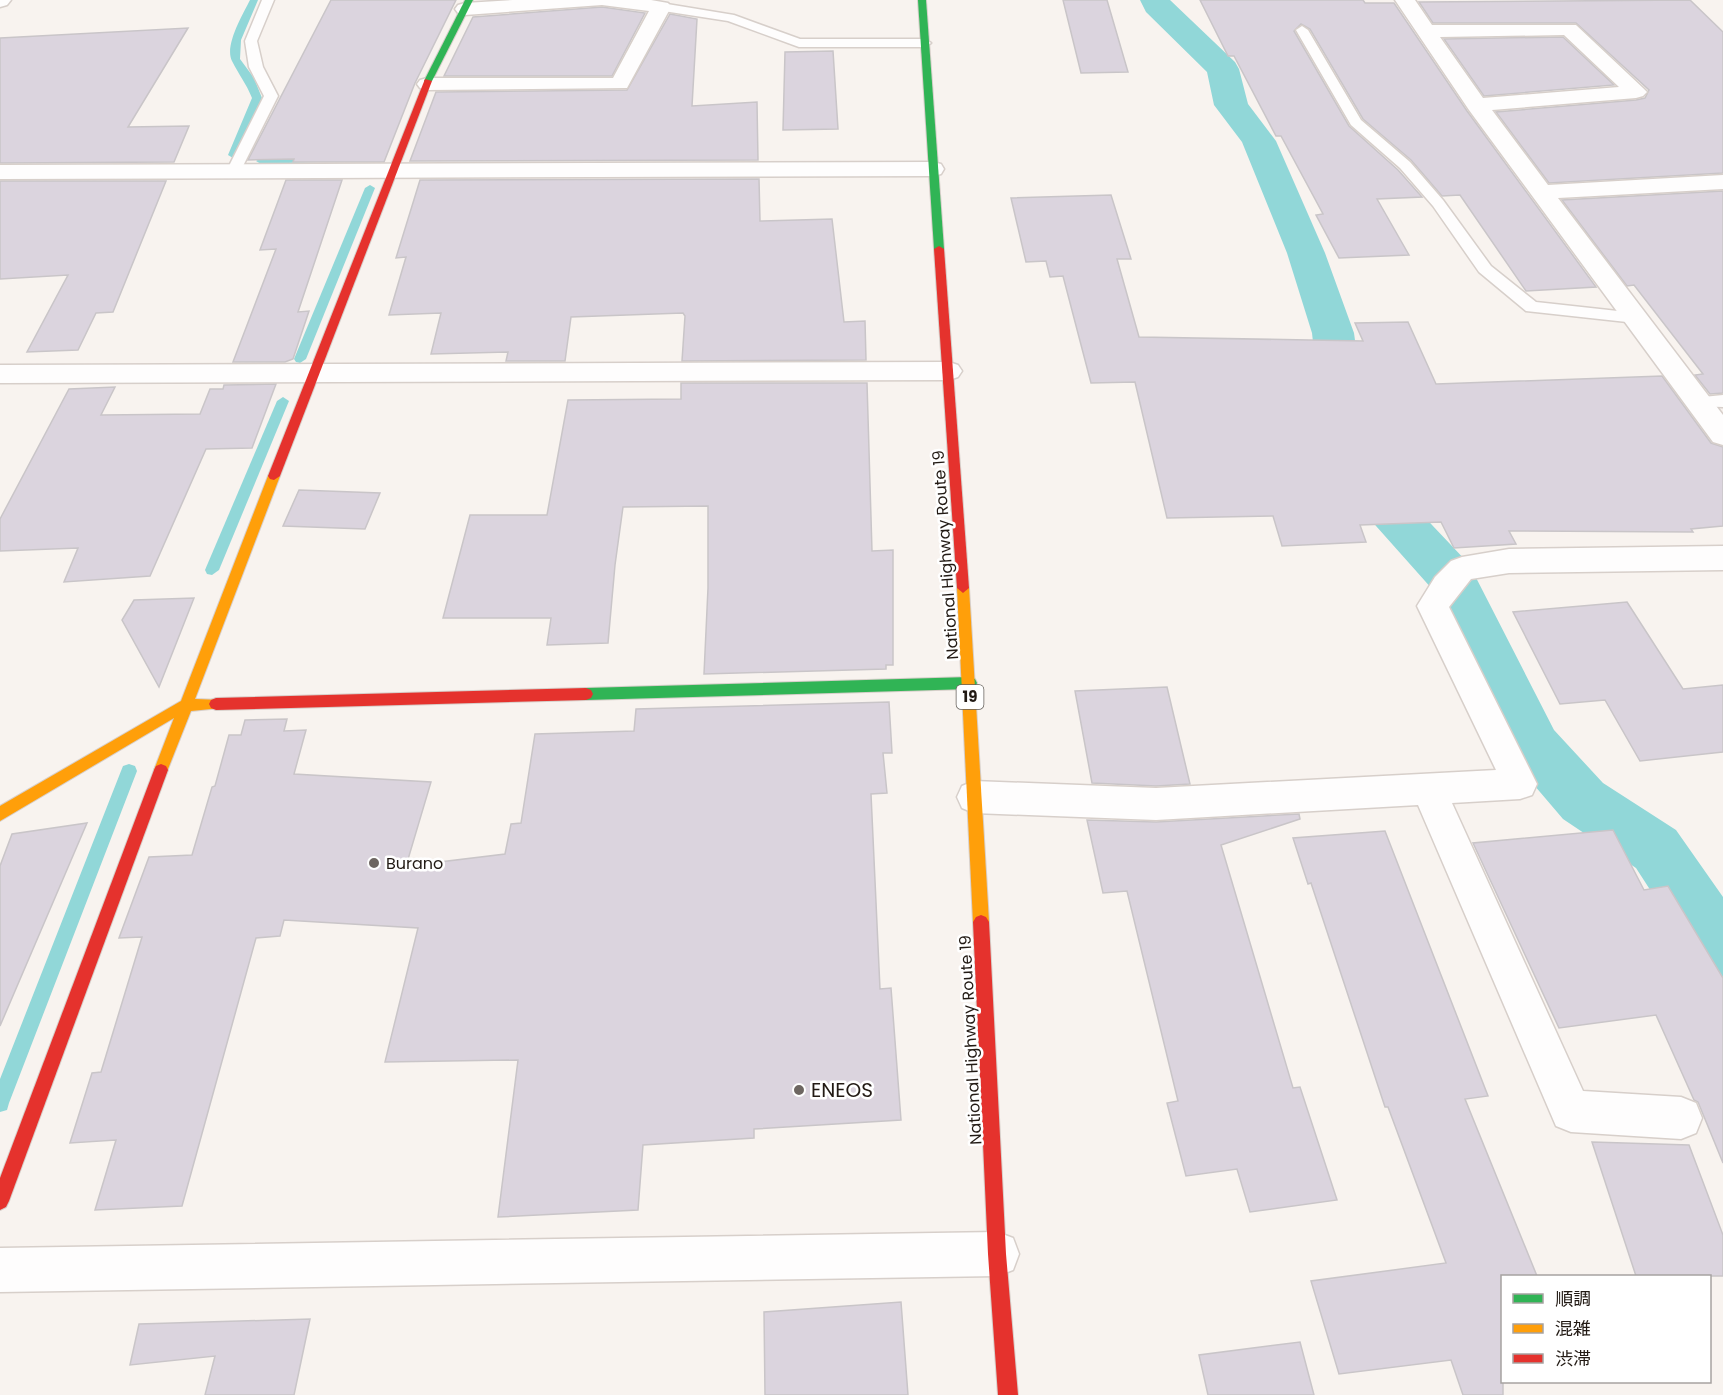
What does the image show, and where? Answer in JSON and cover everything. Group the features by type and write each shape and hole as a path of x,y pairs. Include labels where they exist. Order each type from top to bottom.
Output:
{"main road":[{"name":"National Highway Route 19","path":"922,0 950,371 970,683 998,1254 1008,1395"},
{"path":"0,1201 185,705 393,171 427,84 467,4"},
{"path":"0,814 185,705 970,683"}],"street":[{"path":"427,84 620,84 661,7 601,0 467,4"},
{"path":"1405,0 1478,105 1636,318 1711,401 1723,435"},
{"path":"1426,30 1569,29 1636,92 1478,105"},
{"path":"0,172 933,169"},
{"path":"1543,192 1723,182"},
{"path":"0,374 314,375 950,371"},
{"path":"974,797 1156,804 1520,784 1433,606 1454,578 1509,561 1723,558"},
{"path":"1428,788 1571,1111 1680,1118"},
{"path":"0,1270 998,1254"}],"lane":[{"path":"234,170 271,96 256,67 251,41 268,0"},
{"path":"661,7 730,18 799,43 925,43"},
{"path":"1302,30 1356,122 1405,165 1438,203 1485,269 1532,307 1636,318"}],"building":[{"path":"331,0 456,0 415,83 384,162 248,160"},
{"path":"1063,0 1107,0 1128,72 1081,73"},
{"path":"1200,0 1363,0 1365,3 1394,3 1467,111 1596,287 1526,291 1460,195 1442,196 1411,160 1363,119 1310,29 1301,24 1294,31 1349,126 1398,170 1422,197 1377,199 1409,255 1339,258 1316,215 1323,214 1281,136 1276,136 1234,56 1228,56"},
{"path":"1690,0 1723,32 1723,173 1549,183 1496,112 1636,100 1645,98 1649,90 1576,23 1433,23 1419,2"},
{"path":"602,7 645,13 612,76 444,76 473,17"},
{"path":"670,14 697,19 692,106 757,102 758,160 410,161 436,92 627,90"},
{"path":"188,28 128,127 189,126 174,162 0,163 0,38"},
{"path":"1563,37 1614,85 1484,96 1444,39"},
{"path":"833,51 838,129 783,130 785,52"},
{"path":"759,179 760,221 832,219 844,322 865,321 866,360 682,361 685,316 683,313 571,317 565,361 506,361 508,352 431,354 441,313 389,315 406,257 396,258 420,180"},
{"path":"286,180 342,180 298,312 309,311 293,359 285,362 233,362 276,249 260,250"},
{"path":"0,181 166,181 113,312 96,313 78,350 27,352 68,275 0,279"},
{"path":"1723,191 1723,393 1710,394 1695,375 1703,374 1634,285 1627,286 1562,200"},
{"path":"1111,195 1131,259 1117,259 1139,337 1363,341 1355,323 1408,322 1436,384 1662,376 1711,443 1723,447 1723,526 1691,529 1693,532 1509,531 1516,544 1454,548 1441,522 1360,525 1366,542 1282,546 1273,516 1167,518 1135,382 1091,383 1063,276 1050,277 1046,261 1026,262 1011,198"},
{"path":"681,383 867,383 872,551 893,550 893,665 886,665 886,669 704,674 708,588 708,506 623,507 608,643 547,645 551,618 443,618 470,515 547,515 568,400 681,399"},
{"path":"276,384 252,448 206,449 150,576 64,582 78,548 0,551 0,519 69,389 115,387 101,415 200,414 210,389 223,389 224,385"},
{"path":"299,490 380,493 365,529 283,526"},
{"path":"194,598 159,687 122,620 134,600"},
{"path":"1627,602 1683,689 1723,685 1723,752 1640,761 1605,700 1560,704 1513,612"},
{"path":"1167,687 1190,784 1156,786 1092,783 1075,691"},
{"path":"889,702 892,753 883,753 887,793 871,794 880,989 891,988 901,1120 754,1129 754,1138 643,1145 638,1210 498,1217 518,1060 385,1062 418,928 284,920 280,936 256,938 182,1206 95,1210 116,1140 70,1143 92,1073 101,1072 142,937 119,938 149,857 192,855 229,735 241,735 245,720 287,719 284,731 306,730 294,774 431,782 406,866 505,854 511,824 521,823 535,734 634,731 636,709"},
{"path":"1299,814 1300,819 1221,845 1293,1088 1300,1087 1337,1200 1250,1212 1237,1169 1186,1176 1167,1103 1178,1101 1127,891 1103,893 1087,820 1156,822"},
{"path":"87,823 0,1026 0,866 12,834"},
{"path":"1613,830 1644,890 1668,886 1723,978 1723,1163 1698,1102 1694,1100 1656,1015 1559,1028 1473,843"},
{"path":"1385,831 1488,1096 1465,1099 1537,1275 1501,1275 1503,1395 1463,1395 1451,1360 1339,1374 1311,1281 1446,1263 1388,1107 1385,1107 1311,883 1308,884 1293,838"},
{"path":"1592,1142 1689,1145 1723,1235 1723,1276 1636,1275"},
{"path":"901,1302 908,1395 765,1395 764,1312"},
{"path":"310,1319 294,1395 205,1395 215,1356 130,1365 139,1324"},
{"path":"1300,1342 1314,1395 1208,1395 1199,1355"}],"waterway":[{"path":"233,155 257,98 249,78 235,59 236,40 254,0"},
{"path":"1155,0 1157,5 1223,69 1231,105 1259,141 1306,253 1333,333 1342,406 1376,496 1452,578 1535,747 1583,801 1656,849 1723,949"},
{"path":"261,161 312,160"},
{"path":"300,359 370,188"},
{"path":"212,570 283,401"},
{"path":"0,1103 129,771"}],"traffic: fast":[{"path":"428,81 469,0"},
{"path":"922,0 939,249"},
{"path":"586,694 970,683"}],"traffic: slow":[{"path":"161,770 274,476"},
{"path":"963,588 981,922"},
{"path":"0,814 185,705 216,704"}],"traffic: jam":[{"path":"274,476 428,81"},
{"path":"939,249 963,588"},
{"path":"216,704 586,694"},
{"path":"0,1201 161,770"},
{"path":"981,922 997,1254 1008,1395"}],"place":[{"name":"Burano","path":"374,863"},
{"name":"ENEOS","path":"799,1090"}]}
